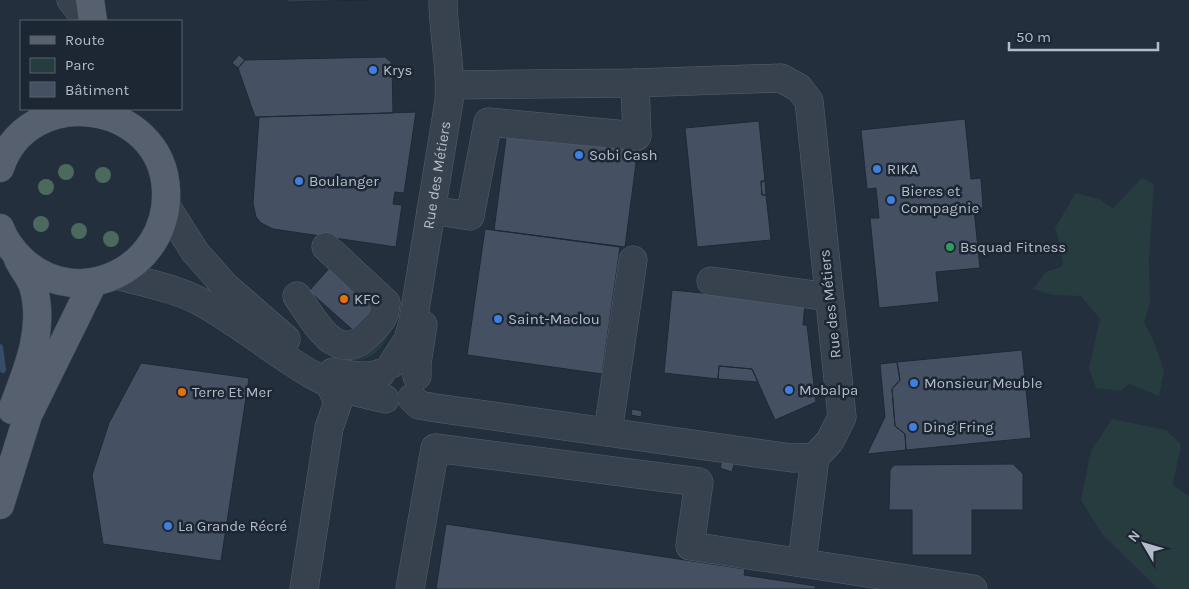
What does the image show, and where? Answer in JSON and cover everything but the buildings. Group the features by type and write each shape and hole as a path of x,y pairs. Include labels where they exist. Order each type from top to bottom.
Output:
{"main road":[{"path":"90,0 93,20"},
{"path":"0,168 8,142 51,114 96,112 126,117 157,156 163,172 166,206 161,227 151,247 136,263 105,279 70,283 49,278 29,267 13,251"},
{"path":"0,228 32,285 38,311 37,326 23,382 0,442"},
{"path":"0,505 28,416 105,279"}],"street":[{"path":"53,0 64,20"},
{"path":"71,0 87,20"},
{"name":"Rue des Métiers","path":"398,382 417,363 429,284 426,271 422,266 450,85 443,29 443,0"},
{"name":"Rue des Métiers","path":"450,85 635,84 781,78 799,88 809,101 842,417 830,441 815,457"},
{"path":"431,210 470,216 488,122 637,136 635,84"},
{"path":"166,206 195,252 226,287 312,361 333,372 351,376 371,376 398,382 419,405 436,408 792,458 815,457 802,562"},
{"path":"297,296 324,334 337,344 351,345 361,342 386,315 386,303 326,247"},
{"path":"608,432 633,260"},
{"path":"105,279 180,292 202,302 313,375 368,396 398,382"},
{"path":"711,281 830,297"},
{"path":"304,589 329,428 338,402 329,382"},
{"path":"410,589 435,448 699,482 690,546 973,589"}],"green space":[{"path":"1142,178 1154,184 1149,260 1150,304 1144,322 1154,342 1164,371 1159,396 1129,384 1120,391 1096,388 1089,369 1100,319 1081,296 1052,295 1033,289 1046,272 1063,266 1060,244 1055,228 1076,193 1099,199 1113,208"},
{"path":"380,279 388,283 399,300 393,325 382,346 374,354 364,359 353,360 330,356 317,349 318,339 341,350"},
{"path":"1112,419 1166,430 1181,444 1173,485 1189,496 1189,589 1158,589 1102,534 1081,500 1091,451"}],"waterway":[{"path":"0,347 3,370"}],"place":[{"name":"Krys","path":"373,70"},
{"name":"Sobi Cash","path":"579,155"},
{"name":"RIKA","path":"877,169"},
{"name":"Boulanger","path":"299,181"},
{"name":"Bieres et Compagnie","path":"891,200"},
{"name":"Bsquad Fitness","path":"950,247"},
{"name":"KFC","path":"344,299"},
{"name":"Saint-Maclou","path":"498,319"},
{"name":"Monsieur Meuble","path":"914,383"},
{"name":"Mobalpa","path":"789,390"},
{"name":"Terre Et Mer","path":"182,392"},
{"name":"Ding Fring","path":"913,427"},
{"name":"La Grande Récré","path":"168,526"}]}
